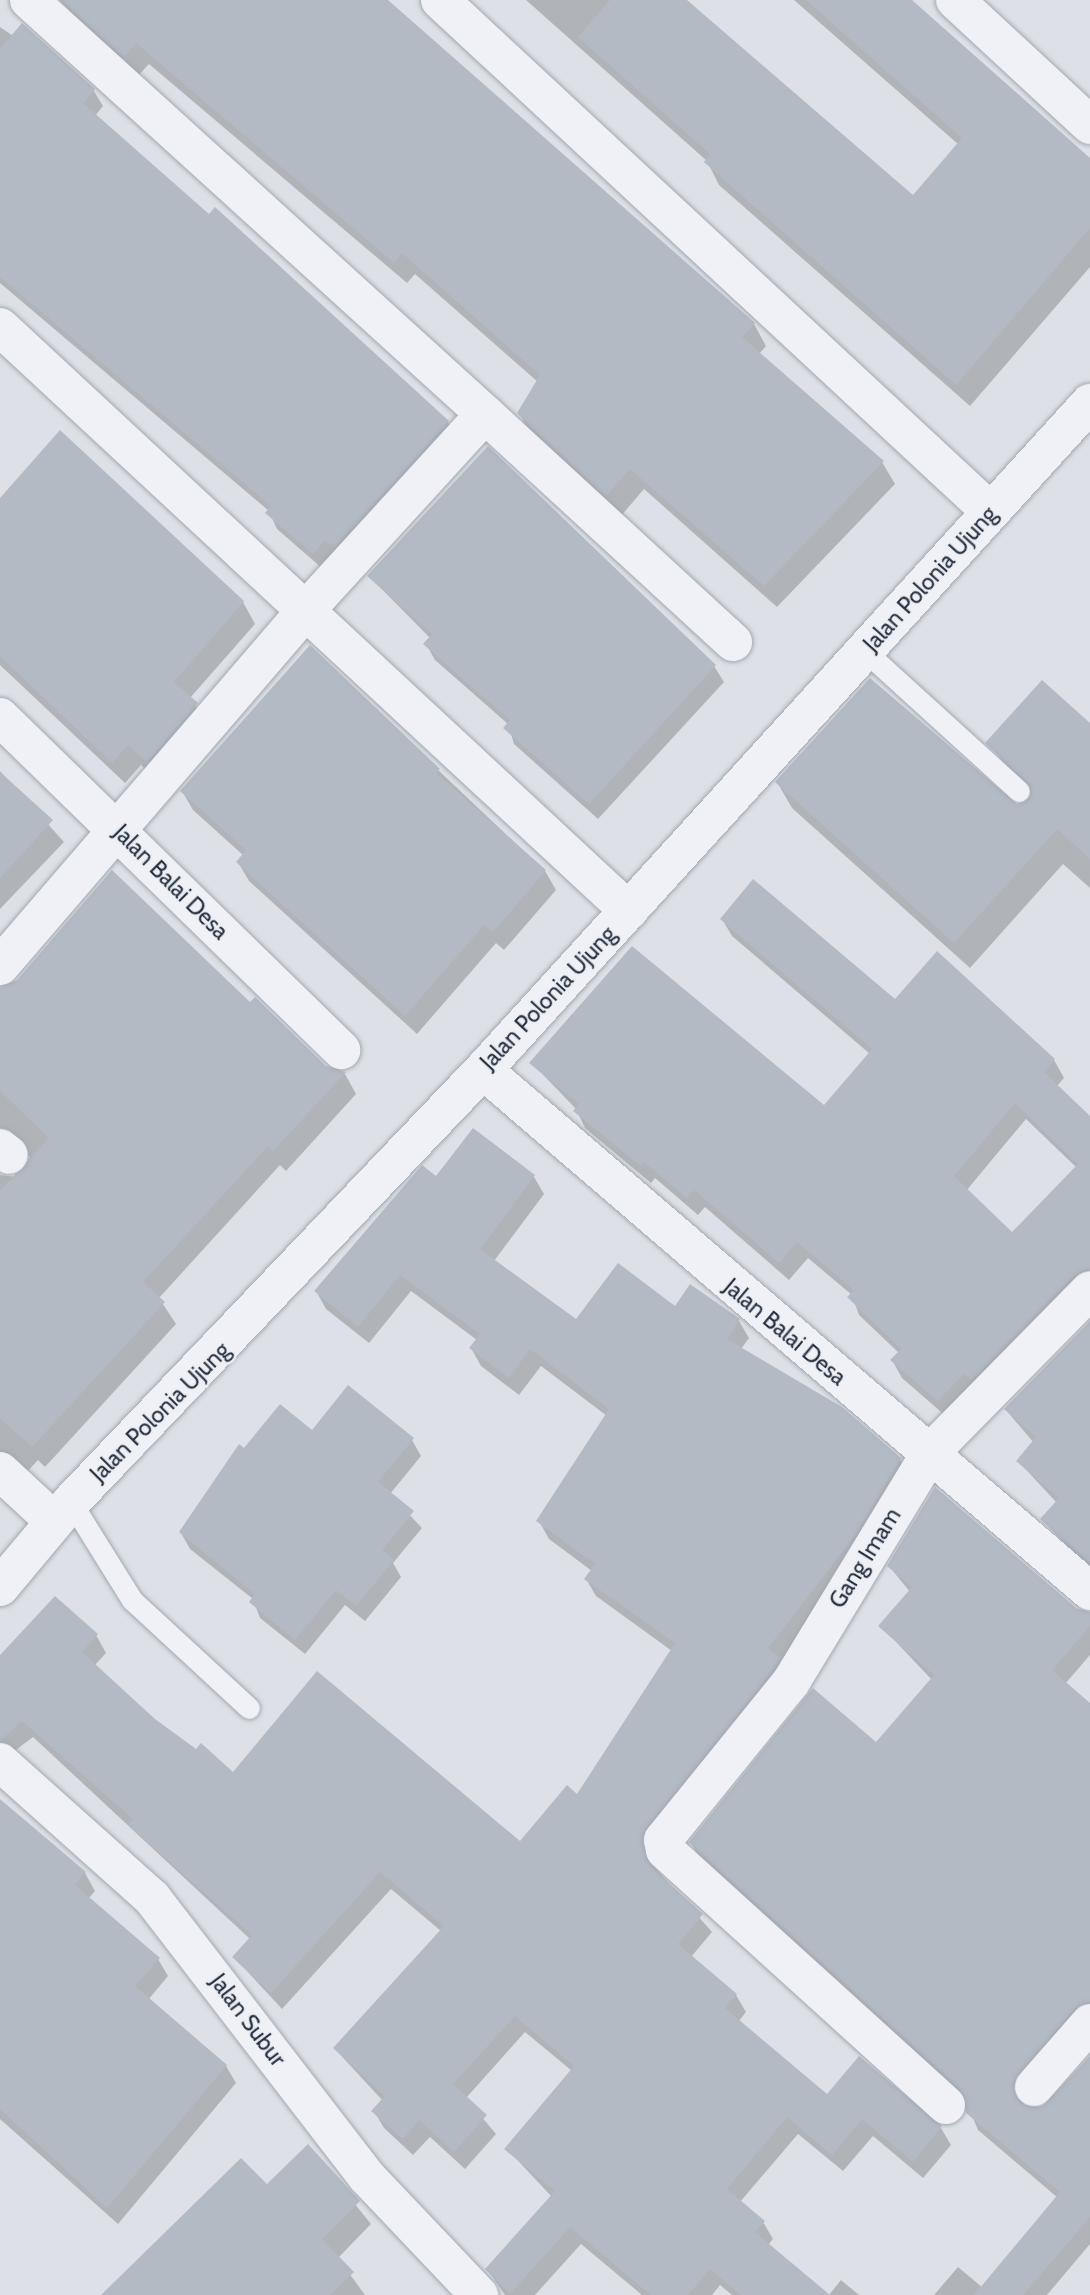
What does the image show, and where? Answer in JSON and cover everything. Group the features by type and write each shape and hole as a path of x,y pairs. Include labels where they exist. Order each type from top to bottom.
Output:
{"street":[{"path":"29,0 733,642"},
{"path":"440,0 991,512"},
{"path":"955,0 1090,125"},
{"path":"0,327 629,911"},
{"name":"Jalan Polonia Ujung","path":"0,1587 62,1511 483,1070 1090,403"},
{"path":"0,966 306,610 485,414"},
{"name":"Jalan Balai Desa","path":"0,717 341,1049"},
{"name":"Jalan Balai Desa","path":"483,1070 1090,1591"},
{"name":"Gang Imam","path":"946,2105 663,1844 791,1682 930,1453 1090,1290"},
{"path":"0,1471 62,1511"},
{"name":"Jalan Subur","path":"0,1762 152,1898 367,2177 479,2295"},
{"path":"1034,2087 1090,2023"}],"lane":[{"path":"865,651 1019,791"},
{"path":"62,1511 132,1600 249,1708"}],"building":[{"path":"62,0 388,0 755,323 742,337 884,461 764,586 630,469 606,496 517,413 540,375 402,253 394,263 136,43 124,57"},
{"path":"610,0 687,0 913,195 962,138 806,0 912,0 1090,158 1090,228 956,385 704,162 710,154 578,37"},
{"path":"22,23 95,89 83,103 209,214 215,207 449,421 334,547 325,540 313,554 265,513 271,506 0,277 0,49"},
{"path":"60,430 244,601 174,682 198,703 147,762 128,745 112,763 0,656 0,498"},
{"path":"488,446 716,665 589,804 503,728 510,720 423,644 432,634 367,576"},
{"path":"310,645 440,769 436,773 546,870 493,932 484,925 405,1016 236,862 246,850 180,791"},
{"path":"870,678 1017,804 1029,799 1031,786 985,743 1042,680 1090,723 1090,859 1057,829 954,943 775,782"},
{"path":"0,772 53,820 0,878"},
{"path":"112,870 250,1002 255,997 326,1066 346,1072 273,1151 268,1146 143,1282 165,1302 32,1447 0,1418 0,1191 49,1138 0,1091 0,987 17,980"},
{"path":"753,879 895,999 937,951 1055,1059 1044,1072 1090,1116 1090,1269 1074,1275 971,1380 964,1374 938,1401 890,1360 901,1349 847,1297 854,1290 797,1242 779,1263 694,1190 687,1198 644,1162 641,1166 573,1111 579,1104 529,1063 632,946 824,1105 872,1049 720,919","holes":["1015,1103 1078,1164 1012,1232 954,1176"]},
{"path":"473,1128 535,1175 480,1249 576,1319 618,1263 675,1306 690,1284 740,1319 727,1339 842,1407 901,1458 854,1537 768,1648 780,1658 773,1669 642,1835 650,1866 703,1914 678,1944 737,1994 725,2008 827,2094 859,2056 942,2126 913,2162 862,2119 832,2155 787,2117 727,2189 765,2221 755,2232 830,2295 741,2295 710,2269 688,2295 651,2295 570,2227 510,2294 485,2269 555,2191 504,2149 574,2066 515,2016 453,2084 487,2115 454,2152 419,2120 403,2139 371,2111 385,2096 333,2048 444,1926 380,1872 271,1993 232,1957 252,1935 128,1825 133,1819 22,1721 0,1741 0,1655 55,1596 98,1634 82,1652 155,1719 196,1749 201,1743 233,1772 317,1671 520,1841 567,1785 577,1794 675,1643 584,1579 595,1564 536,1521 609,1409 530,1349 509,1378 469,1348 480,1334 400,1275 358,1327 314,1291 422,1165 436,1176"},
{"path":"1090,1321 1090,1562 1040,1519 1059,1498 1016,1461 1036,1437 1004,1409"},
{"path":"348,1385 414,1438 378,1482 414,1511 382,1550 394,1560 356,1606 336,1590 295,1640 249,1602 255,1594 179,1532 239,1444 244,1448 280,1404 312,1430"},
{"path":"935,1487 1076,1608 1090,1612 1090,1626 1052,1670 1090,1703 1090,2002 1074,2009 1012,2083 1020,2104 1042,2107 1090,2056 1090,2217 1023,2295 974,2295 1060,2192 966,2113 961,2089 689,1842 813,1688 876,1742 934,1675 878,1626 912,1587 887,1566"},
{"path":"0,1799 86,1872 75,1885 160,1958 135,1986 227,2065 107,2208 0,2109"},
{"path":"308,2144 360,2201 322,2239 354,2272 330,2295 101,2295 241,2158 267,2184"}]}
